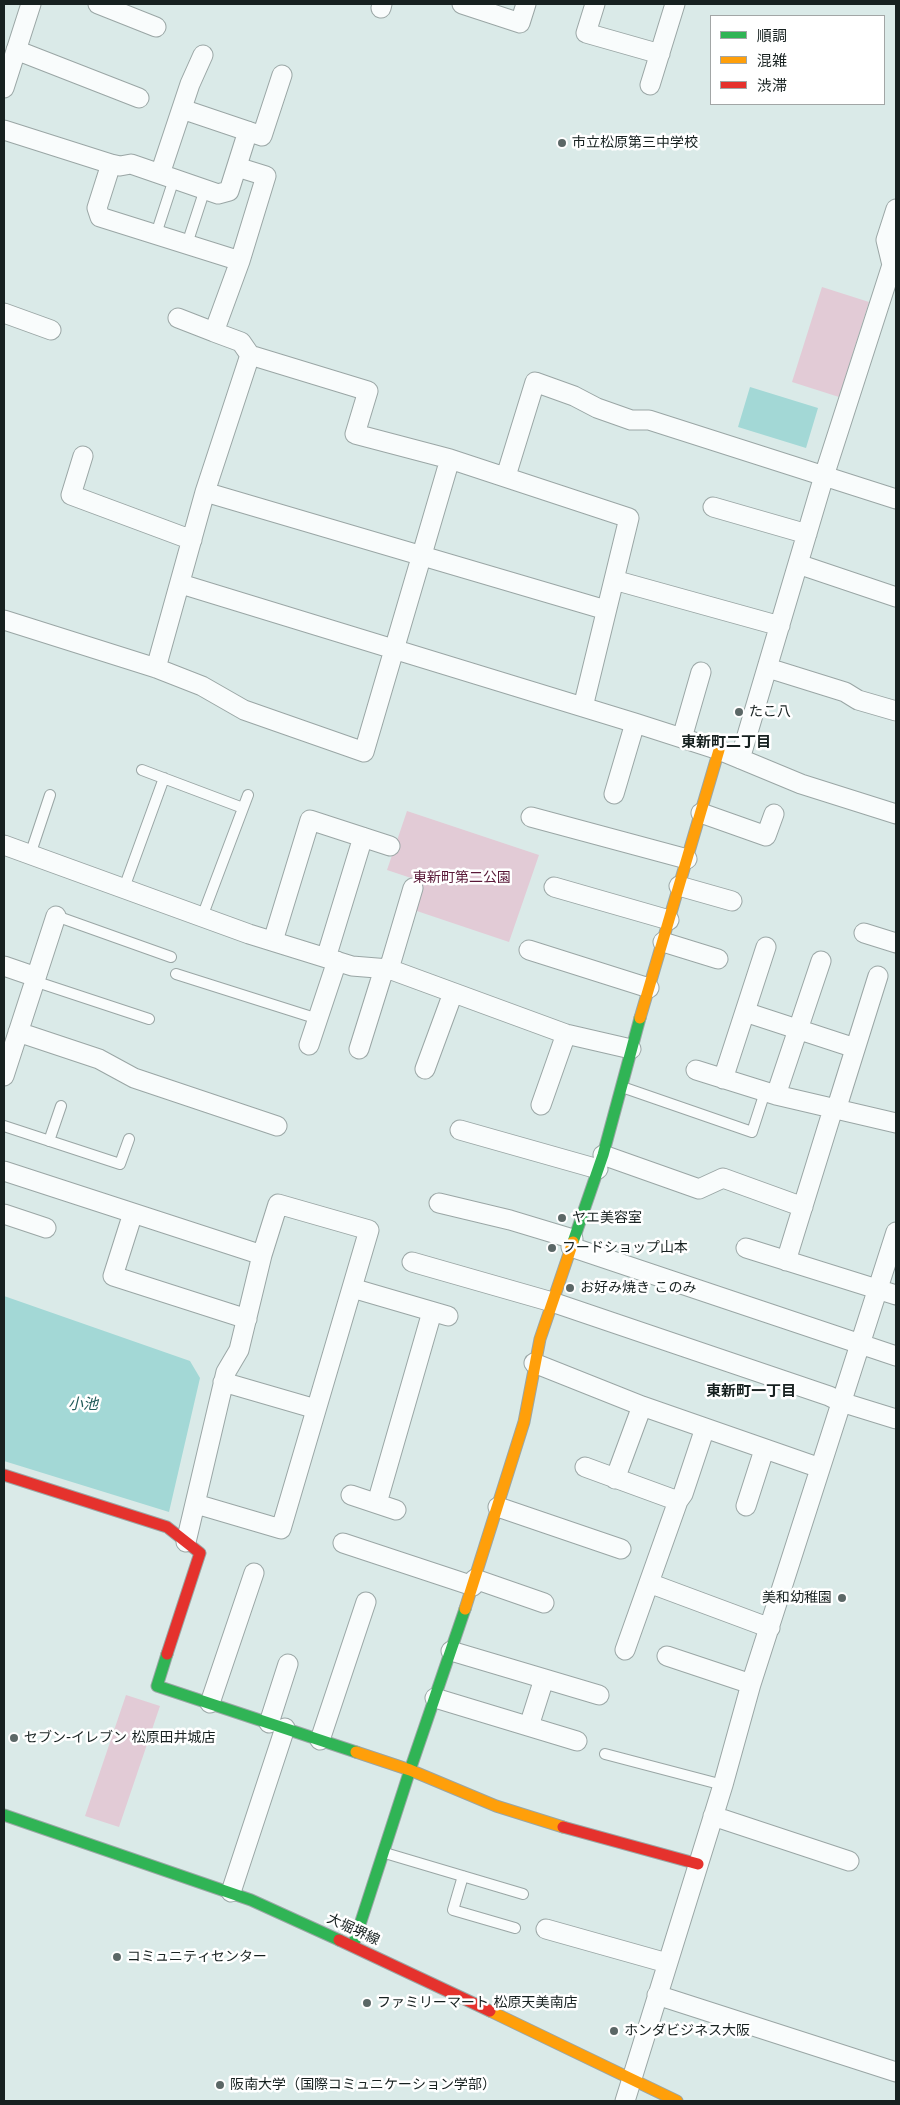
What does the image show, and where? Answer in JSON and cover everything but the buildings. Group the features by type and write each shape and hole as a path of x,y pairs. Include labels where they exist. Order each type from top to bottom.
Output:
{"street":[{"path":"4,88 31,4"},
{"path":"98,4 116,19 156,27"},
{"path":"462,4 520,23 526,4"},
{"path":"595,4 586,33 660,54"},
{"path":"650,85 675,4"},
{"path":"16,50 139,98"},
{"path":"167,176 182,110 190,84 203,55"},
{"path":"182,110 262,136 282,75"},
{"path":"4,130 111,164 120,166 131,164 218,194 229,191 248,131"},
{"path":"111,164 97,208 100,217 240,261"},
{"path":"214,332 240,261 266,176 237,167"},
{"path":"740,759 824,476 892,265 886,240 896,209"},
{"path":"4,313 51,330"},
{"path":"178,318 241,342 250,355 368,391 355,434 506,476 629,518 582,707"},
{"path":"156,668 181,584 205,492 250,355"},
{"path":"506,476 535,382 631,420 649,420 896,500"},
{"path":"83,456 71,496 192,540"},
{"path":"4,620 156,668 202,686 244,710 364,752 450,459"},
{"path":"205,492 606,610"},
{"path":"713,507 807,534"},
{"path":"798,564 896,597"},
{"path":"614,580 780,626"},
{"path":"181,584 682,738 719,750 801,784 896,814"},
{"path":"768,668 845,692 858,700 896,711"},
{"path":"682,738 701,672"},
{"path":"614,794 635,723"},
{"path":"353,1946 498,1507 524,1422 534,1363 552,1302 600,1162 719,750"},
{"path":"701,813 766,836 774,814"},
{"path":"531,817 687,859"},
{"path":"273,941 310,820 390,846"},
{"path":"309,1045 318,1019 363,837"},
{"path":"4,845 273,941 352,966 386,969 566,1034 631,1050"},
{"path":"679,886 732,901"},
{"path":"554,887 669,920"},
{"path":"359,1049 413,888"},
{"path":"4,1076 56,916"},
{"path":"864,933 896,943"},
{"path":"663,942 718,959"},
{"path":"724,1079 766,947"},
{"path":"529,950 649,988"},
{"path":"771,1093 798,1030 821,961"},
{"path":"4,966 35,979"},
{"path":"786,1260 878,976"},
{"path":"425,1069 453,993"},
{"path":"745,1012 855,1048"},
{"path":"18,1032 99,1059 134,1078 278,1126"},
{"path":"541,1105 566,1034"},
{"path":"696,1070 771,1093 896,1123"},
{"path":"460,1130 600,1162 699,1189 723,1178 803,1207"},
{"path":"4,1171 262,1255"},
{"path":"439,1203 510,1220 860,1345 896,1356"},
{"path":"186,1542 223,1382 226,1372 239,1350 262,1255 278,1204 369,1230 281,1529 196,1504"},
{"path":"133,1213 114,1276 247,1319"},
{"path":"4,1214 46,1228"},
{"path":"625,2101 723,1786 751,1684 841,1402 860,1345 888,1293 896,1238"},
{"path":"746,1248 888,1293"},
{"path":"412,1262 552,1302 829,1396 841,1402 896,1419"},
{"path":"352,1288 440,1314 377,1503"},
{"path":"534,1363 642,1406 820,1468"},
{"path":"223,1382 316,1409"},
{"path":"615,1479 642,1406"},
{"path":"625,1650 706,1428"},
{"path":"746,1506 764,1450"},
{"path":"585,1468 678,1501"},
{"path":"4,1475 167,1527 200,1553 158,1686 410,1770 496,1806 570,1829 698,1864"},
{"path":"351,1495 396,1510"},
{"path":"498,1507 621,1549"},
{"path":"344,1543 544,1603"},
{"path":"210,1703 254,1573"},
{"path":"649,1583 770,1628"},
{"path":"320,1740 366,1602"},
{"path":"451,1651 599,1695"},
{"path":"666,1656 751,1684"},
{"path":"231,1892 277,1725 288,1664"},
{"path":"530,1726 544,1679"},
{"path":"435,1698 577,1741"},
{"name":"大堀堺線","path":"4,1815 251,1900 353,1946 677,2101"},
{"path":"713,1816 801,1837 849,1861"},
{"path":"546,1929 667,1964"},
{"path":"657,1995 895,2066"}],"lane":[{"path":"156,234 167,176"},
{"path":"187,244 205,189"},
{"path":"142,770 244,808"},
{"path":"124,888 164,778"},
{"path":"30,854 50,795"},
{"path":"202,917 248,795"},
{"path":"56,916 172,957"},
{"path":"176,974 318,1019"},
{"path":"35,979 149,1019"},
{"path":"621,1087 752,1132 771,1093"},
{"path":"49,1141 61,1106"},
{"path":"4,1126 120,1164 129,1139"},
{"path":"605,1754 723,1786"},
{"path":"383,1852 523,1894"},
{"path":"463,1876 453,1910 515,1928"}],"green space":[{"path":"822,287 869,302 839,397 792,382"},
{"name":"東新町第二公園","path":"407,811 539,855 509,942 402,906 411,878 387,870"},
{"path":"126,1695 160,1706 119,1827 85,1816"}],"water":[{"path":"750,387 818,408 806,448 738,427"},
{"name":"小池","path":"4,1296 190,1361 200,1378 169,1512 4,1461"}],"traffic: fast":[{"path":"573,1242 603,1155 640,1018"},
{"path":"353,1946 465,1609"},
{"path":"167,1654 157,1686 356,1752"},
{"path":"4,1815 251,1900 339,1940"}],"traffic: slow":[{"path":"640,1018 719,750"},
{"path":"465,1609 524,1422 540,1339 573,1242"},
{"path":"356,1752 410,1770 496,1806 563,1827"},
{"path":"490,2011 677,2101"}],"traffic: jam":[{"path":"4,1475 167,1527 200,1553 167,1654"},
{"path":"563,1827 698,1864"},
{"path":"339,1940 490,2011"}],"place":[{"name":"市立松原第三中学校","path":"562,143"},
{"name":"たこ八","path":"739,712"},
{"name":"ヤエ美容室","path":"562,1218"},
{"name":"フードショップ山本","path":"552,1248"},
{"name":"お好み焼き このみ","path":"570,1288"},
{"name":"美和幼稚園","path":"842,1598"},
{"name":"セブン-イレブン 松原田井城店","path":"14,1738"},
{"name":"コミュニティセンター","path":"117,1957"},
{"name":"ファミリーマート 松原天美南店","path":"367,2003"},
{"name":"ホンダビジネス大阪","path":"614,2031"},
{"name":"阪南大学（国際コミュニケーション学部）","path":"220,2085"}],"district":[{"name":"東新町二丁目","path":"726,743"},
{"name":"東新町一丁目","path":"751,1392"}]}
